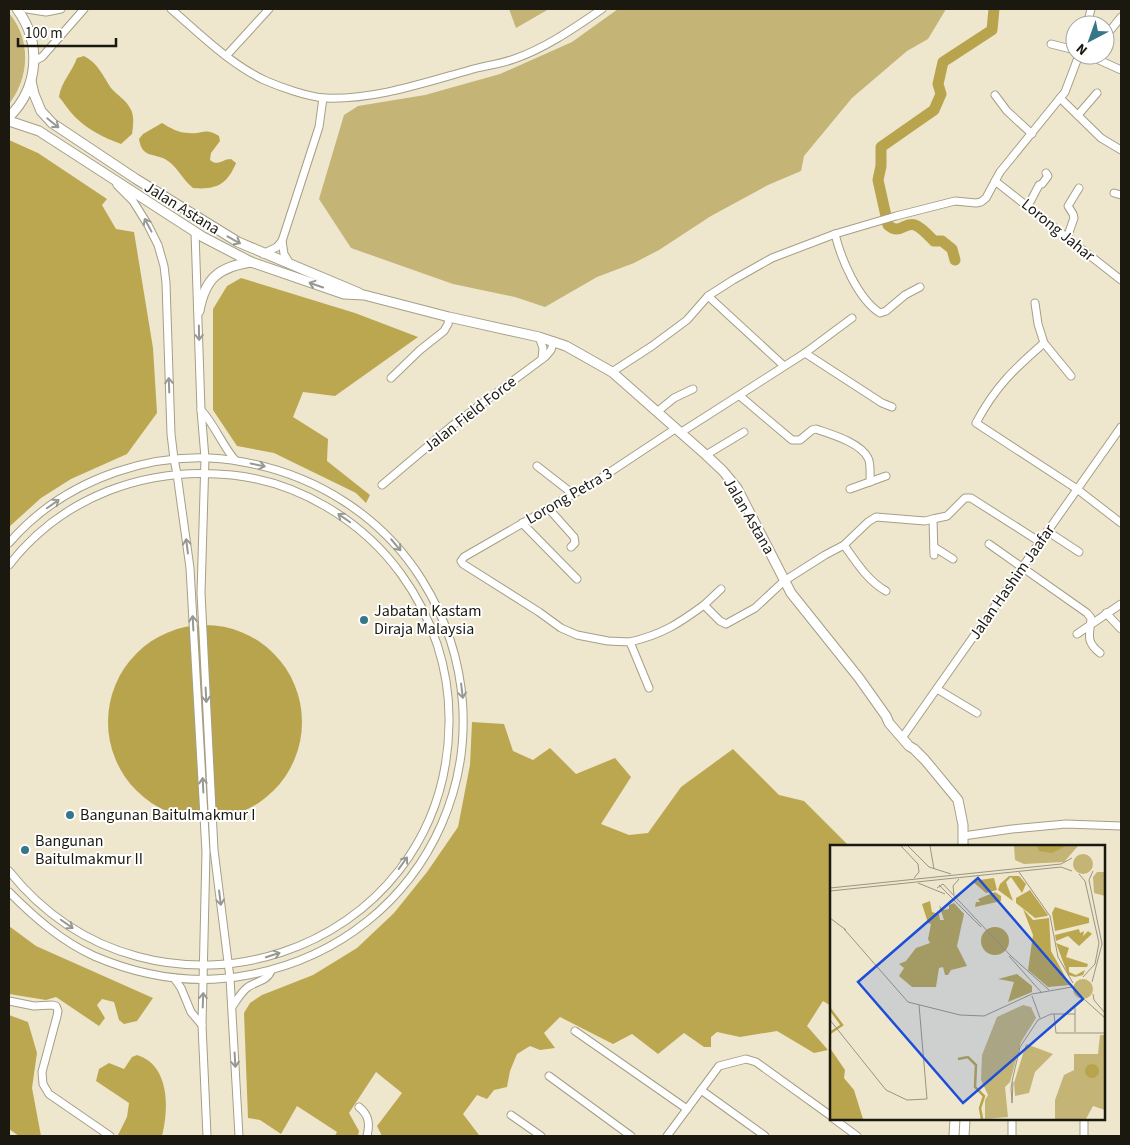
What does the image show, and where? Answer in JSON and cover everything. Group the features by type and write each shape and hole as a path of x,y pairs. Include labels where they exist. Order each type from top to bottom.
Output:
{"main road":[{"path":"9,116 23,100 31,81 34,61 30,33 25,20 17,9"},
{"name":"Jalan Astana","path":"31,81 41,111 52,123 220,232 263,254 364,295 554,341 582,354 612,372 706,455 737,488 784,581 800,605 904,737"},
{"name":"Jalan Astana","path":"9,121 39,131 196,232 251,262 344,294 364,295"},
{"path":"136,179 145,188 187,215 195,225 196,232"},
{"path":"198,311 205,287 218,272 230,266 251,262"},
{"path":"904,737 909,746 914,749 958,800 961,809 963,845"},
{"path":"954,1136 956,1120"},
{"path":"964,1136 965,1120"}],"street":[{"path":"27,9 46,12 61,9"},
{"path":"34,61 42,57 84,9"},
{"path":"171,9 243,68 289,89 323,98 341,98 398,90 513,60 563,35 602,9"},
{"path":"226,56 269,9"},
{"path":"1051,44 1065,48"},
{"path":"612,372 687,320 708,296 772,258 835,234 896,216 955,202 976,204 981,202 986,198 1000,172 1060,98 1068,85 1075,65"},
{"path":"1078,115 1097,93"},
{"path":"995,95 1007,111 1032,134"},
{"path":"263,254 277,247 282,241 319,127 323,98"},
{"path":"1060,98 1101,138 1121,150"},
{"path":"1028,206 1039,185 1048,176 1046,173"},
{"path":"106,174 133,201 141,213 158,245 164,266 174,459 190,568 210,851 230,978 239,1136"},
{"name":"Lorong Jahar","path":"995,181 1121,280"},
{"path":"1067,238 1074,218 1068,206 1079,188"},
{"path":"196,232 201,410 205,458 201,594 210,851 203,966 202,1025 207,1136"},
{"path":"835,234 839,253 851,278 873,309 880,313 886,311 905,295 920,287"},
{"path":"282,241 284,254 292,266"},
{"path":"708,296 784,366"},
{"path":"1035,303 1038,324 1044,343 1070,376"},
{"path":"391,378 420,350 444,331 449,317"},
{"name":"Lorong Petra 3","path":"630,642 608,641 577,635 562,628 463,564 462,561 464,557 606,475 678,430 740,396 852,318"},
{"path":"539,336 543,348 542,359"},
{"name":"Jalan Field Force","path":"382,485 452,424 542,359 551,350 554,341"},
{"path":"1044,343 996,389 976,422 1076,489 1121,523"},
{"path":"804,353 882,403 892,407"},
{"path":"657,412 674,398 693,389"},
{"path":"740,396 792,440 800,440 816,428 847,441 861,450 868,458 870,482"},
{"path":"201,410 209,419 235,460"},
{"name":"Jalan Hashim Jaafar","path":"904,737 1121,427"},
{"path":"706,455 744,432"},
{"path":"9,543 41,513 63,497 113,473 140,465 174,459 205,458 235,460 279,470 313,483 359,511 388,536 412,565 433,597 448,632 455,654 463,699 462,745 459,770 451,802 422,861 402,888 379,912 357,930 325,950 299,962 271,971 204,980 174,978 137,971 93,955 68,942 35,918 9,892"},
{"path":"537,466 573,494"},
{"path":"9,565 30,541 51,523 74,507 98,494 124,484 151,477 204,472 249,477 291,489 331,509 349,521 381,550 408,584 428,622 442,662 449,715 448,751 437,798 417,842 389,882 354,914 326,934 295,948 270,956 228,964 203,966 150,960 124,952 75,930 29,894 9,871"},
{"path":"850,489 886,476"},
{"path":"704,605 720,621 726,624 755,608 784,581 844,545 868,522 876,517 926,521 947,516 965,498 971,498 1040,542"},
{"path":"548,508 574,537 575,543 572,547"},
{"path":"933,519 934,551 953,559"},
{"path":"522,524 577,579"},
{"path":"1047,531 1079,552"},
{"path":"989,544 1087,613 1091,618 1088,638 1092,647 1100,654"},
{"path":"844,545 871,580 886,591"},
{"path":"649,688 630,642 650,637 675,626 704,605 720,589"},
{"path":"1077,634 1121,604"},
{"path":"1106,613 1121,629"},
{"path":"937,689 977,713"},
{"path":"963,836 1012,828 1066,824 1121,826"},
{"path":"232,1007 248,987 269,976 271,971"},
{"path":"174,978 181,988 191,1012 202,1025"},
{"path":"9,1001 22,1004 52,1004 56,1006 57,1016 42,1072 43,1084 50,1094 110,1136"},
{"path":"576,1031 687,1109"},
{"path":"670,1135 719,1066 746,1059 756,1062 830,1115"},
{"path":"549,1076 631,1136"},
{"path":"701,1090 766,1136"},
{"path":"359,1107 365,1112 368,1119 368,1136"},
{"path":"511,1115 541,1136"},
{"path":"835,1120 857,1136"},
{"path":"1012,1120 1012,1136"},
{"path":"1084,1120 1084,1136"}],"shaded area":[{"path":"509,9 549,9 516,28"},
{"path":"618,9 946,9 928,39 907,51 852,98 804,156 801,171 768,185 711,216 659,250 634,263 597,277 545,307 515,297 453,284 351,248 319,199 344,115 358,106 425,95 500,74 572,42"},
{"path":"9,13 21,34 25,58 21,82 9,104"},
{"path":"84,56 97,66 111,88 126,102 132,111 132,134 121,144 90,129 73,115 59,97 77,58"},
{"path":"162,123 182,132 210,132 219,136 220,141 211,153 210,160 218,163 231,159 236,163 225,181 214,187 193,188 168,161 146,153 139,139 143,134"},
{"path":"9,140 38,153 107,199 102,205 116,229 134,232 153,348 157,413 127,454 71,479 41,498 9,527"},
{"path":"241,278 355,313 418,337 335,396 303,392 293,417 328,439 327,461 370,495 366,503 356,493 274,453 237,446 213,410 213,309 227,286"},
{"path":"205,625 233,629 251,637 266,647 280,661 290,676 298,694 302,722 298,750 290,768 280,783 266,797 251,807 233,815 205,819 177,815 159,807 144,797 130,783 120,768 112,750 108,722 112,694 120,676 130,661 144,647 159,637 177,629"},
{"path":"472,722 504,724 513,751 533,760 550,748 576,774 615,758 631,777 601,824 629,835 648,833 681,787 733,749 779,795 804,801 848,845 830,845 830,1005 823,1001 807,1026 828,1050 814,1053 777,1031 740,1037 717,1032 711,1037 711,1047 704,1047 684,1033 658,1054 632,1034 613,1044 560,1017 544,1033 555,1048 540,1050 530,1046 517,1054 510,1071 507,1087 494,1090 487,1099 477,1095 463,1114 478,1136 382,1136 377,1126 402,1093 376,1072 349,1113 359,1131 358,1136 335,1136 337,1132 297,1106 281,1134 260,1120 248,1118 244,1013 250,1003 262,995 313,975 357,948 394,913 427,872 458,827 470,765"},
{"path":"9,926 36,946 153,998 137,1021 124,1024 119,1020 114,1002 102,999 97,1005 105,1018 99,1026 56,997 46,1000 9,994"},
{"path":"9,1015 28,1022 37,1053 32,1088 41,1136 19,1136 9,1129"},
{"path":"137,1055 148,1060 156,1068 161,1078 166,1101 162,1136 118,1135 127,1117 129,1103 96,1081 99,1069 109,1063 124,1069 132,1057"}],"waterway":[{"path":"955,260 952,249 942,241 934,241 917,226 911,224 896,229 888,225 878,180 881,166 881,147 934,110 941,94 938,84 943,62 992,30 994,9"}],"place":[{"name":"Jabatan Kastam Diraja Malaysia","path":"364,620"},
{"name":"Bangunan Baitulmakmur I","path":"70,815"},
{"name":"Bangunan Baitulmakmur II","path":"25,850"}]}
